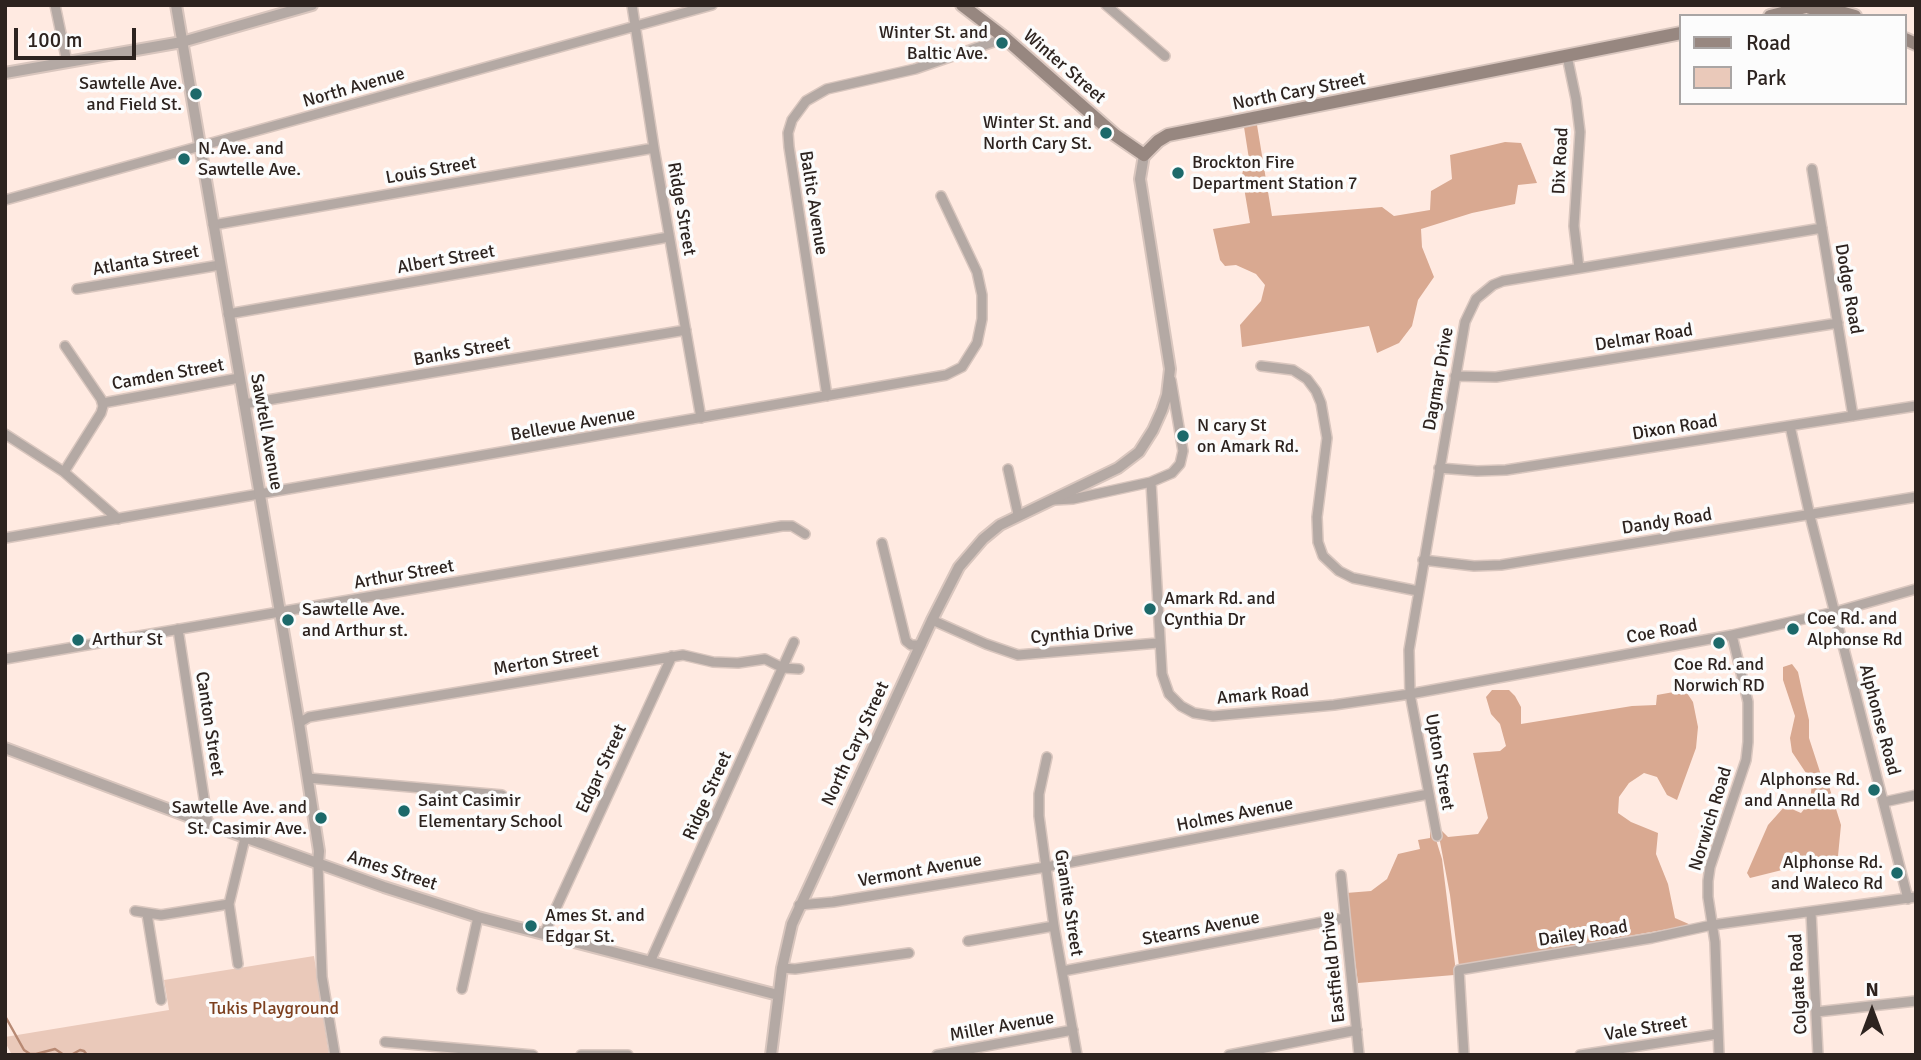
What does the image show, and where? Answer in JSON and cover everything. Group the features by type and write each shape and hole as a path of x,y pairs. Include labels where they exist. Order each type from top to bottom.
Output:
{"main road":[{"name":"Winter Street","path":"962,5 1005,38 1115,135 1144,155"},
{"path":"1779,14 1812,7 1848,14"},
{"name":"North Cary Street","path":"1144,155 1168,135 1680,33"}],"street":[{"path":"55,5 67,62"},
{"name":"Sawtell Avenue","path":"176,5 299,723 319,850 318,864"},
{"path":"5,73 182,42 312,5"},
{"name":"Ridge Street","path":"632,5 701,418"},
{"name":"North Avenue","path":"5,200 712,5"},
{"path":"1106,5 1165,57"},
{"name":"Baltic Avenue","path":"827,396 789,147 788,133 792,120 806,101 827,89 915,69 1005,38"},
{"name":"Dix Road","path":"1567,56 1580,132 1574,226 1579,268"},
{"name":"Louis Street","path":"213,225 654,148"},
{"name":"North Cary Street","path":"1054,500 1073,499 1151,482 1172,473 1180,464 1183,451 1140,179 1144,155"},
{"name":"Dodge Road","path":"1812,169 1853,416"},
{"name":"Bellevue Avenue","path":"5,538 260,496 946,375 962,366 970,357 981,330 982,295 977,272 941,196"},
{"name":"Dagmar Drive","path":"1410,694 1409,650 1423,560 1465,322 1476,299 1484,291 1503,281 1822,228"},
{"name":"Albert Street","path":"229,314 669,237"},
{"name":"Atlanta Street","path":"77,289 220,265"},
{"name":"Delmar Road","path":"1455,376 1496,377 1838,323"},
{"name":"Banks Street","path":"244,404 686,330"},
{"path":"64,472 101,413 103,403 65,346"},
{"path":"1261,366 1293,370 1307,379 1321,403 1328,438 1317,517 1318,542 1323,556 1339,571 1353,578 1418,591"},
{"name":"North Cary Street","path":"771,1055 782,968 799,905 959,567 983,539 1000,525 1118,468 1139,452 1162,410 1170,369"},
{"name":"Camden Street","path":"103,403 239,378"},
{"name":"Dixon Road","path":"1439,468 1506,470 1916,406"},
{"name":"Alphonse Road","path":"1790,426 1810,516 1884,802 1912,898"},
{"path":"5,434 64,472 118,519"},
{"path":"1008,469 1018,514"},
{"name":"Amark Road","path":"1151,482 1161,674 1169,694 1181,706 1194,713 1213,716 1410,694"},
{"name":"Dandy Road","path":"1423,560 1474,566 1501,565 1916,497"},
{"name":"Arthur Street","path":"5,659 788,525 805,534"},
{"path":"882,543 906,641 911,645 921,645"},
{"name":"Coe Road","path":"1410,694 1732,635 1835,612 1916,589"},
{"name":"Cynthia Drive","path":"932,620 1018,655 1158,643"},
{"name":"Canton Street","path":"178,629 208,824"},
{"name":"Norwich Road","path":"1719,1055 1715,942 1708,897 1710,867 1746,760 1748,743 1748,702 1732,635"},
{"name":"Ridge Street","path":"650,962 793,642"},
{"name":"Merton Street","path":"299,723 309,717 672,656 683,655 713,662 738,663 765,659 783,668 799,669"},
{"name":"Edgar Street","path":"544,934 672,656"},
{"name":"Upton Street","path":"1410,694 1437,836"},
{"name":"Ames Street","path":"5,748 245,838 478,917 778,995"},
{"name":"Granite Street","path":"1047,757 1039,794 1039,816 1054,926 1077,1055"},
{"path":"308,778 502,795"},
{"name":"Holmes Avenue","path":"1046,867 1429,794"},
{"path":"1884,802 1916,795"},
{"path":"238,964 229,904 245,838"},
{"path":"318,864 322,976 335,1055"},
{"name":"Vermont Avenue","path":"799,905 833,902 1046,867"},
{"name":"Eastfield Drive","path":"1340,875 1359,1055"},
{"name":"Dailey Road","path":"1464,1055 1459,970 1652,938 1712,925 1912,898"},
{"path":"135,911 161,915 229,904"},
{"name":"Colgate Road","path":"1811,912 1818,1055"},
{"path":"147,914 160,1000"},
{"path":"462,989 478,917"},
{"name":"Stearns Avenue","path":"1063,971 1344,918"},
{"path":"968,941 1054,926"},
{"path":"782,968 795,969 909,953"},
{"path":"1816,1012 1916,1001"},
{"name":"Miller Avenue","path":"937,1055 1073,1030"},
{"path":"1229,1055 1357,1030"},
{"name":"Vale Street","path":"1580,1055 1717,1034"},
{"path":"385,1042 533,1055"},
{"path":"581,1055 628,1055"}],"green space":[{"name":"Tukis Playground","path":"314,956 329,1055 12,1055 5,1042 5,1037 169,1010 164,980"}],"shaded area":[{"path":"1257,125 1272,216 1382,207 1394,216 1430,210 1431,191 1452,179 1450,155 1505,142 1521,143 1537,183 1518,185 1515,204 1472,213 1421,229 1422,247 1434,277 1418,300 1412,326 1399,343 1377,353 1369,326 1242,347 1240,325 1261,301 1265,285 1256,274 1236,265 1225,266 1220,260 1213,229 1250,223 1242,176 1244,163 1249,159 1244,127"},
{"path":"1792,664 1798,672 1809,720 1809,738 1822,778 1828,783 1841,825 1838,856 1750,878 1747,873 1768,825 1785,806 1801,813 1810,802 1812,782 1792,752 1790,738 1795,716 1783,680 1783,667"},
{"path":"1492,690 1509,690 1515,696 1521,707 1521,724 1632,706 1656,705 1657,695 1685,690 1693,702 1698,727 1696,748 1677,800 1667,795 1657,777 1644,773 1629,783 1619,797 1618,813 1631,822 1658,833 1656,854 1668,884 1675,918 1691,925 1459,966 1438,831 1440,829 1448,837 1478,834 1488,818 1473,753 1500,751 1506,746 1500,724 1491,714 1486,697"},
{"path":"1430,830 1433,830 1442,859 1455,964 1454,975 1358,983 1346,893 1371,891 1387,879 1398,854 1420,849 1418,840 1430,838"}],"waterway":[{"path":"5,1016 24,1050 30,1054 55,1049 64,1055"},
{"path":"71,1055 80,1050 87,1055"}],"place":[{"name":"Winter St. and Baltic Ave.","path":"1002,43"},
{"name":"Sawtelle Ave. and Field St.","path":"196,94"},
{"name":"Winter St. and North Cary St.","path":"1106,133"},
{"name":"N. Ave. and Sawtelle Ave.","path":"184,159"},
{"name":"Brockton Fire Department Station 7","path":"1178,173"},
{"name":"N cary St on Amark Rd.","path":"1183,436"},
{"name":"Amark Rd. and Cynthia Dr","path":"1150,609"},
{"name":"Sawtelle Ave. and Arthur st.","path":"288,620"},
{"name":"Coe Rd. and Alphonse Rd","path":"1793,629"},
{"name":"Arthur St","path":"78,640"},
{"name":"Coe Rd. and Norwich RD","path":"1719,643"},
{"name":"Alphonse Rd. and Annella Rd","path":"1874,790"},
{"name":"Saint Casimir Elementary School","path":"404,811"},
{"name":"Sawtelle Ave. and St. Casimir Ave.","path":"321,818"},
{"name":"Alphonse Rd. and Waleco Rd","path":"1897,873"},
{"name":"Ames St. and Edgar St.","path":"531,926"}]}
